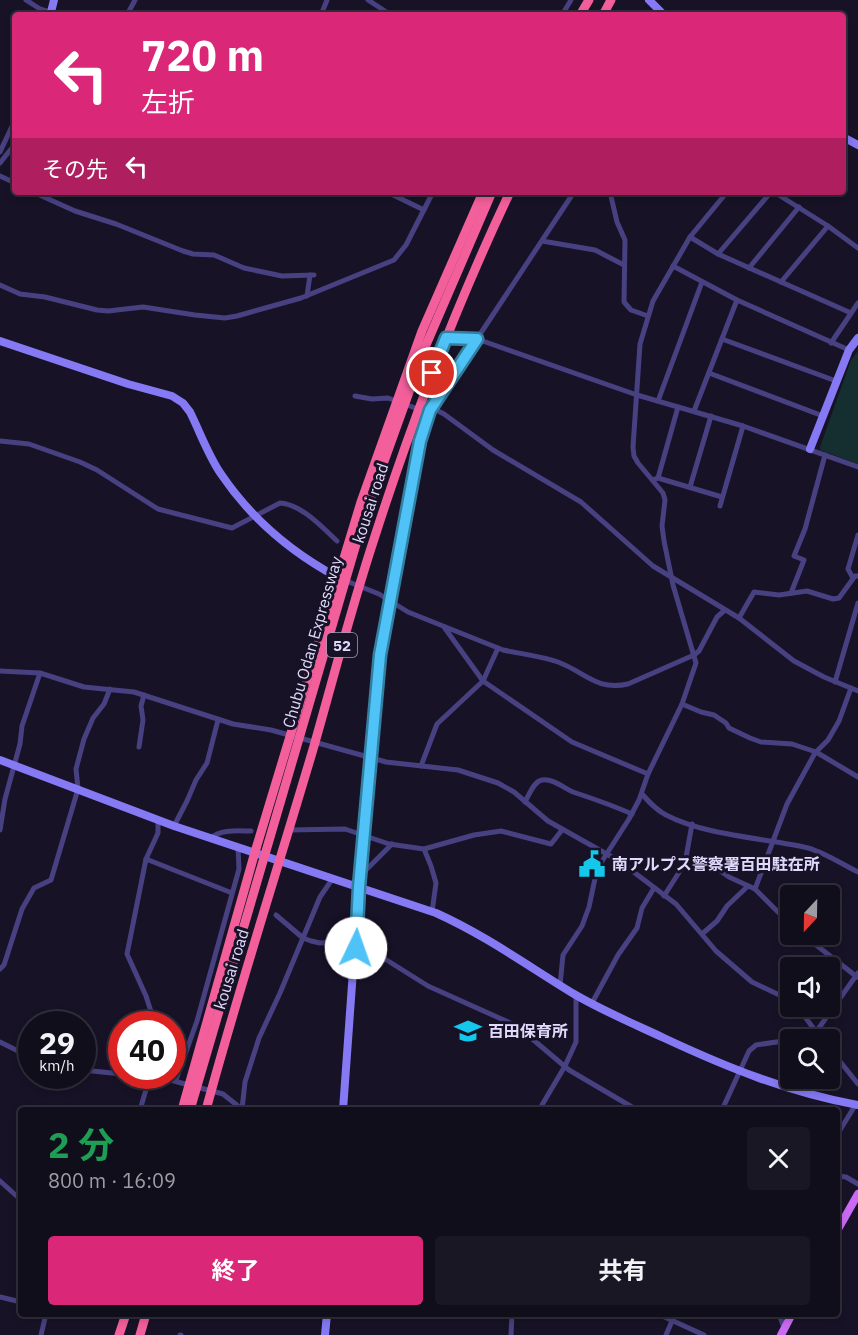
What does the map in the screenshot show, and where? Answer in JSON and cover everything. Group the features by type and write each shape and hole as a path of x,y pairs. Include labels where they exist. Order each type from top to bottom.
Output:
{"highway":[{"name":"kousai road","path":"184,1107 255,852 337,577 396,400 422,331 484,195"},
{"name":"Chubu Odan Expressway","path":"184,1107 363,506 421,343 484,195"},
{"name":"Chubu Odan Expressway","path":"191,1107 364,518 426,345 491,195"},
{"name":"kousai road","path":"207,1107 359,586 417,409 509,195"},
{"path":"114,1335 119,1317"},
{"path":"118,1335 127,1317"},
{"path":"123,1335 127,1317"},
{"path":"140,1335 145,1317"}],"main road":[{"path":"840,1226 858,1194"},
{"path":"783,1332 790,1317"}],"street":[{"path":"26,0 48,12"},
{"path":"368,0 386,12"},
{"path":"648,0 661,12"},
{"path":"0,152 12,126"},
{"path":"0,163 12,148"},
{"path":"40,195 75,211 116,224 193,254 214,255 244,268 282,276 312,275 307,296"},
{"path":"393,195 424,210"},
{"path":"0,285 20,294 45,297 97,310 143,307 225,318 307,296 394,260 406,245 432,195"},
{"path":"343,1107 359,887 380,655 420,441 431,410 572,195"},
{"path":"611,195 624,240 626,306 648,316"},
{"path":"560,985 563,955 582,926 589,907 594,877 642,794 648,774 682,704 696,663 672,579 662,526 663,493 656,479 634,456 640,344 653,301 690,237 725,195"},
{"path":"718,254 769,195"},
{"path":"777,195 828,226 858,248"},
{"path":"749,268 799,207"},
{"path":"781,282 828,226"},
{"path":"690,237 718,254 850,313"},
{"path":"542,241 595,250 624,265"},
{"path":"673,266 737,300 849,350"},
{"path":"658,401 702,282"},
{"path":"694,411 737,300"},
{"path":"831,343 858,303"},
{"path":"446,338 477,339 637,395 743,426 858,467"},
{"path":"810,449 849,350 858,338"},
{"path":"722,339 836,381"},
{"path":"0,341 128,384 172,396 190,412 220,473 254,515 300,555 337,577 389,599 408,612 503,650 555,661 605,686 628,684 694,655 699,651 717,617 725,610"},
{"path":"709,373 823,416"},
{"path":"355,396 396,400 452,419 493,450 581,502 632,549 672,579 739,618 794,661 858,691"},
{"path":"656,479 678,407"},
{"path":"690,487 711,416"},
{"path":"720,506 743,426"},
{"path":"0,441 29,444 80,462 97,470 158,509 232,528 280,502 287,503 316,522 337,541"},
{"path":"791,593 804,560 794,556 805,529 825,455"},
{"path":"656,479 722,497"},
{"path":"739,618 754,592 779,595 807,591 832,599 839,598 855,577 848,569 858,535"},
{"path":"835,682 858,603"},
{"path":"444,627 483,681 572,742 648,774"},
{"path":"421,766 436,723 483,681 498,648"},
{"path":"0,671 40,673 84,687 144,695 218,720 271,730 370,758 395,764 458,770 481,777 514,792 548,821 607,854 654,888 687,916 716,951 752,982 780,995"},
{"path":"0,830 5,799 16,766 22,726 40,673"},
{"path":"755,889 788,804 816,752 828,740 839,721 851,688"},
{"path":"0,969 4,965 22,909 34,888 51,880 78,789 76,769 84,739 110,689"},
{"path":"139,747 143,720 141,706 144,695"},
{"path":"682,704 714,715 726,723 729,728 750,738 762,742 792,744 816,752 858,777"},
{"path":"174,826 195,780 207,763 218,720"},
{"path":"0,760 174,826 432,912 465,926 576,995 684,1048 740,1071 805,1093 857,1105 840,1130"},
{"path":"525,802 537,782 543,779 597,798 632,814"},
{"path":"642,794 656,809 667,815 692,824 773,843 807,847 858,872"},
{"path":"151,1011 127,954 146,859 158,832 158,820"},
{"path":"664,896 687,858 686,849 692,824"},
{"path":"289,830 345,829 392,844 424,849 474,835 501,831 551,844 562,830"},
{"path":"211,838 213,835 227,831 251,831"},
{"path":"360,876 392,844"},
{"path":"186,1052 197,1021 239,868 238,847"},
{"path":"424,849 435,876 432,912"},
{"path":"687,858 716,868 755,889 780,914"},
{"path":"146,859 232,893"},
{"path":"242,1107 245,1082 259,1038 320,897 333,878"},
{"path":"702,934 717,921 727,906 748,886"},
{"path":"592,1003 618,955 637,928 642,908 654,888"},
{"path":"276,915 303,938 320,943 339,942 377,954 428,986 517,1026 569,1070 627,1107"},
{"path":"816,945 857,976 817,1029"},
{"path":"541,1107 576,1042 576,995"},
{"path":"723,1107 749,1051 756,1045 780,1042"},
{"path":"0,1044 18,1052"},
{"path":"840,1062 858,1084"},
{"path":"186,1083 223,1094 238,1107"},
{"path":"141,1107 146,1089"},
{"path":"840,1177 858,1184"},
{"path":"0,1181 18,1197"},
{"path":"0,1297 18,1301"},
{"path":"41,1335 45,1317"},
{"path":"325,1335 327,1317"},
{"path":"511,1335 512,1317"},
{"path":"666,1335 673,1317 704,1335"},
{"path":"780,1317 783,1332"}],"green space":[{"path":"858,351 858,464 820,450 820,447 851,360"}],"place":[{"name":"南アルプス警察署百田駐在所","path":"592,864"},
{"name":"百田保育所","path":"468,1031"}],"route":[{"path":"356,948 359,887 380,655 420,441 430,410 477,339 446,338 432,373"}]}
